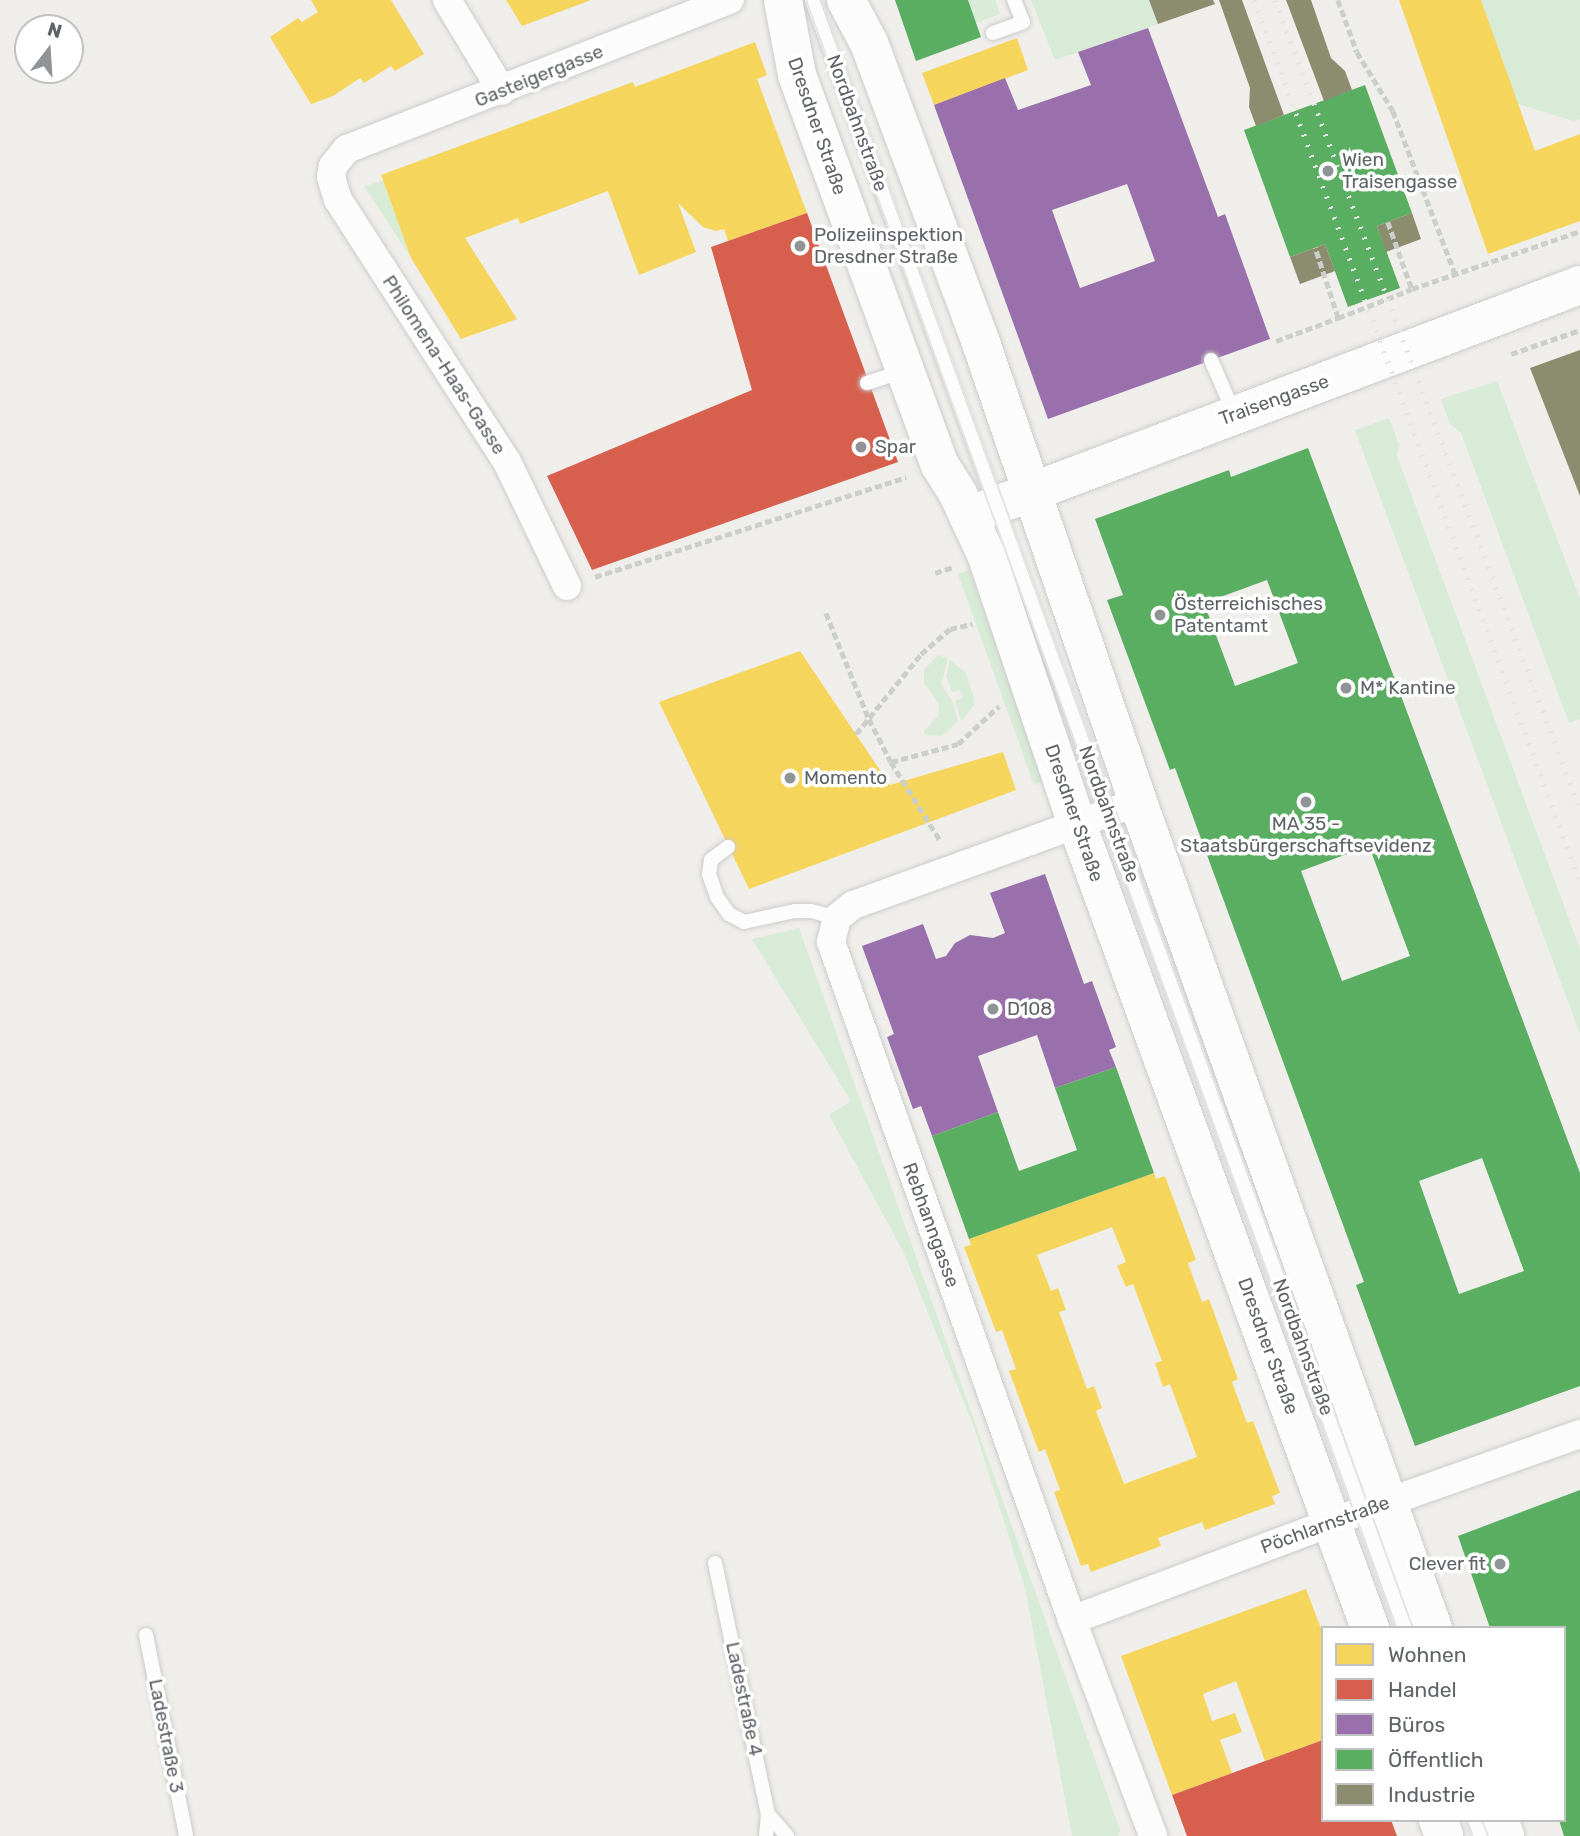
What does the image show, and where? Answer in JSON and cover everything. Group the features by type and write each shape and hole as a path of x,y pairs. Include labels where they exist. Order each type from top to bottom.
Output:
{"main road":[{"name":"Dresdner Straße","path":"783,0 797,75 940,465 983,510 986,554 1108,813 1361,1511 1432,1626"},
{"name":"Dresdner Straße","path":"846,0 869,43 982,346 1012,439 1033,489 1108,813 1361,1511 1370,1626"},
{"name":"Traisengasse","path":"983,510 1580,285"}],"street":[{"path":"447,0 502,91"},
{"name":"Gasteigergasse","path":"347,149 502,91 730,0"},
{"name":"Philomena-Haas-Gasse","path":"347,149 333,166 331,177 338,200 507,462 567,586"},
{"path":"837,918 853,905 1108,813"},
{"name":"Rebhanngasse","path":"837,918 831,934 833,952 1072,1620 1153,1836"},
{"name":"Pöchlarnstraße","path":"1072,1620 1361,1511 1580,1434"}],"lane":[{"name":"Nordbahnstraße","path":"812,0 983,510"},
{"path":"993,33 1023,22 1014,0"},
{"path":"1212,360 1234,415"},
{"path":"867,383 906,370"},
{"path":"728,847 711,860 709,874 717,897 729,914 744,922 795,911 810,911 837,918"},
{"path":"1361,1511 1404,1626"},
{"name":"Ladestraße 4","path":"715,1563 768,1814 766,1836"},
{"name":"Ladestraße 3","path":"146,1635 186,1836"},
{"path":"768,1814 787,1836"}],"path":[{"path":"1338,0 1357,52 1393,111 1455,273"},
{"path":"1388,222 1412,289"},
{"path":"1276,341 1455,273 1580,231"},
{"path":"1315,248 1338,317"},
{"path":"567,586 940,465"},
{"path":"935,573 951,567"},
{"path":"826,613 869,719 891,762 957,867"},
{"path":"856,734 921,654 950,629 971,624"},
{"path":"891,762 958,744 1001,704"}],"green space":[{"path":"968,0 995,0 1000,14 976,23"},
{"path":"1031,0 1149,0 1158,24 1055,60"},
{"path":"1481,0 1580,0 1580,119 1573,121 1518,104"},
{"path":"383,181 411,258 364,186"},
{"path":"1497,381 1580,599 1580,719 1569,723 1461,433 1450,424 1441,399"},
{"path":"1389,418 1399,445 1397,456 1580,949 1580,1034 1355,430"},
{"path":"969,570 1045,781 1034,785 958,574"},
{"path":"938,655 948,659 941,684 952,701 958,721 942,736 925,735 924,731 939,715 939,704 924,683 924,670"},
{"path":"950,660 966,673 974,698 974,705 961,721 955,701 963,698 960,690 952,692 946,676"},
{"path":"799,928 1120,1830 1118,1836 1072,1836 1025,1588 975,1430 904,1253 829,1115 851,1101 752,939"}],"building: Wohnen":[{"path":"311,0 391,0 424,54 395,71 391,66 364,83 360,78 333,96 311,104 270,37 298,18 302,22 318,12"},
{"path":"506,0 591,0 522,26"},
{"path":"1399,0 1481,0 1535,151 1580,134 1580,221 1488,254"},
{"path":"1017,38 1028,70 934,105 922,73"},
{"path":"755,42 767,75 757,79 807,213 728,241 724,229 716,231 703,227 678,203 696,252 639,275 608,191 520,224 518,218 465,238 517,319 461,339 411,258 381,175 633,82 635,87"},
{"name":"Momento","path":"800,651 890,785 1003,752 1016,790 749,889 659,702"},
{"path":"1154,1173 1156,1179 1165,1176 1196,1260 1188,1263 1202,1302 1209,1299 1238,1379 1232,1382 1247,1423 1253,1421 1280,1493 1272,1496 1275,1504 1205,1530 1202,1522 1158,1538 1161,1546 1091,1572 1088,1564 1081,1566 1054,1492 1060,1490 1045,1449 1039,1452 1009,1371 1016,1369 1002,1330 996,1332 964,1247 971,1245 969,1239","holes":["1112,1227 1126,1262 1117,1266 1126,1287 1133,1284 1162,1361 1155,1363 1163,1387 1170,1384 1197,1457 1124,1484 1096,1411 1102,1408 1094,1386 1087,1389 1059,1312 1066,1310 1058,1288 1051,1291 1037,1255"]},
{"path":"1306,1589 1321,1629 1321,1741 1265,1761 1236,1681 1203,1694 1212,1721 1235,1713 1242,1732 1220,1740 1232,1773 1172,1795 1121,1656"}],"building: Handel":[{"path":"807,213 898,462 592,570 547,476 752,390 711,247"},
{"path":"1321,1741 1321,1822 1392,1822 1397,1836 1187,1836 1172,1795"}],"building: Büros":[{"path":"1148,28 1218,217 1225,214 1270,339 1048,419 934,105 1005,78 1018,110 1091,85 1078,52","holes":["1127,184 1155,261 1080,288 1052,210"]},
{"name":"D108","path":"1045,874 1084,984 1092,981 1116,1047 1109,1050 1116,1067 1055,1088 1037,1035 978,1056 998,1112 932,1136 921,1106 913,1109 887,1037 894,1034 862,946 923,924 936,959 946,956 955,943 970,935 993,938 1005,933 990,893"}],"building: Öffentlich":[{"path":"895,0 968,0 981,37 916,61"},
{"name":"Wien Traisengasse","path":"1365,85 1412,213 1377,226 1400,288 1348,307 1325,244 1290,257 1244,130"},
{"path":"1308,448 1580,1173 1580,1386 1415,1446 1356,1285 1364,1282 1175,768 1170,770 1107,600 1123,595 1095,519 1229,470 1231,477","holes":["1267,580 1298,663 1235,686 1204,603","1369,846 1410,956 1342,981 1301,871","1482,1158 1524,1271 1459,1294 1419,1181"]},
{"path":"1116,1067 1154,1173 969,1239 932,1136 998,1112 1019,1171 1077,1150 1055,1088"},
{"path":"1580,1490 1580,1836 1564,1836 1560,1822 1566,1822 1566,1626 1489,1626 1458,1536"}],"building: Industrie":[{"path":"1149,0 1213,0 1215,4 1158,24"},
{"path":"1219,0 1242,0 1284,115 1256,126 1249,107 1250,88"},
{"path":"1286,0 1311,0 1331,58 1345,71 1352,90 1324,101"},
{"path":"1412,213 1421,239 1386,252 1377,226"},
{"path":"1325,244 1335,271 1300,284 1290,257"},
{"path":"1580,350 1580,496 1530,368"}],"tram line":[{"path":"806,0 1395,1626"},
{"path":"821,0 1412,1626"},
{"path":"1467,1822 1472,1836"},
{"path":"1483,1822 1488,1836"}],"railway":[{"path":"1254,0 1580,882"},
{"path":"1275,0 1580,810"}],"place":[{"name":"Wien Traisengasse","path":"1328,171"},
{"name":"Polizeiinspektion Dresdner Straße","path":"800,246"},
{"name":"Spar","path":"861,447"},
{"name":"Österreichisches Patentamt","path":"1160,615"},
{"name":"M* Kantine","path":"1346,688"},
{"name":"Momento","path":"790,778"},
{"name":"MA 35 - Staatsbürgerschaftsevidenz","path":"1306,802"},
{"name":"D108","path":"993,1009"},
{"name":"Clever fit","path":"1500,1564"}]}
